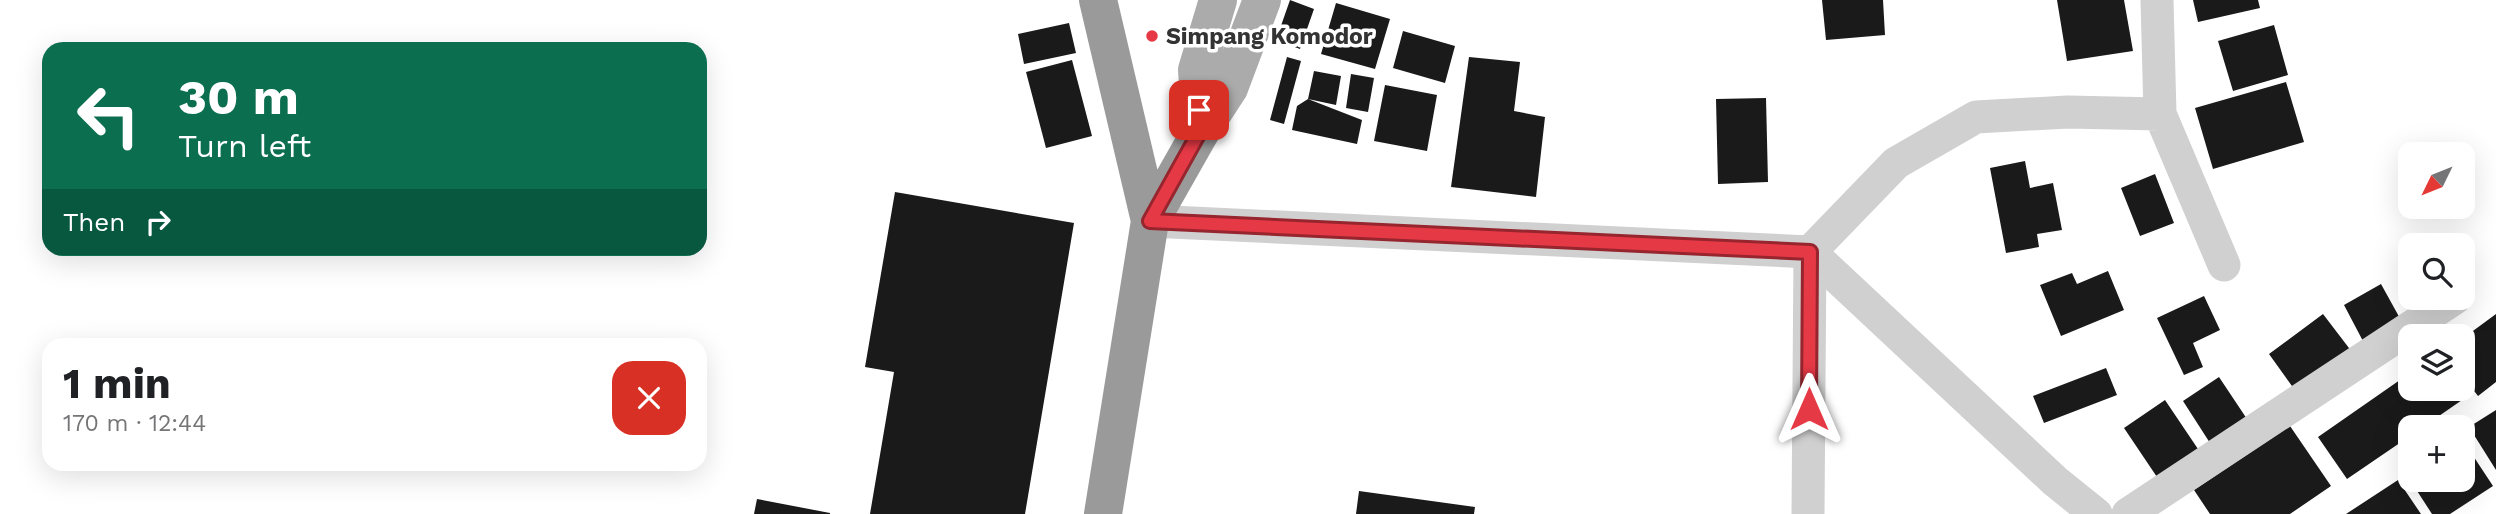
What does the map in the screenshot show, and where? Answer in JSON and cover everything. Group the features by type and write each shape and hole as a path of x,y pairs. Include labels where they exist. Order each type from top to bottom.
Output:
{"highway":[{"path":"1098,0 1150,221"},
{"path":"1103,514 1150,221 1200,131"}],"main road":[{"path":"1200,131 1197,70 1218,0"},
{"path":"1200,131 1229,88 1262,0"}],"street":[{"path":"2157,0 2160,114 2224,265"},
{"path":"1808,514 1810,252 1896,163 1976,117 2068,112 2160,114"},
{"path":"1150,221 1810,252 2055,481 2096,514"},
{"path":"2128,514 2436,310"}],"building":[{"path":"1290,0 1314,9 1300,49 1276,40"},
{"path":"1822,0 1883,0 1885,35 1826,40"},
{"path":"2057,0 2124,0 2133,51 2067,61"},
{"path":"2193,0 2258,0 2260,8 2198,22"},
{"path":"1336,3 1390,19 1375,69 1321,54"},
{"path":"1069,23 1076,53 1024,64 1018,34"},
{"path":"2274,25 2288,75 2233,91 2218,41"},
{"path":"1403,31 1455,46 1445,83 1393,68"},
{"path":"1287,57 1301,61 1284,124 1270,120"},
{"path":"1469,57 1520,62 1514,111 1545,117 1536,197 1451,187"},
{"path":"1072,60 1092,136 1046,148 1026,72"},
{"path":"1314,71 1341,76 1336,105 1308,99"},
{"path":"1351,74 1374,78 1368,112 1346,108"},
{"path":"2286,82 2304,142 2213,169 2195,108"},
{"path":"1385,85 1437,95 1427,151 1374,141"},
{"path":"1766,98 1768,182 1718,184 1716,99"},
{"path":"1308,99 1362,120 1357,144 1292,130 1297,106"},
{"path":"2025,161 2030,188 2053,183 2062,230 2037,234 2039,247 2006,253 1990,168"},
{"path":"2155,174 2174,223 2140,236 2121,188"},
{"path":"895,192 1074,223 1025,514 870,514 894,372 865,367"},
{"path":"2108,271 2124,310 2061,336 2040,285 2072,273 2077,284"},
{"path":"2381,284 2402,322 2364,343 2344,305"},
{"path":"2204,296 2220,330 2193,343 2203,367 2184,375 2157,318"},
{"path":"2323,314 2352,352 2297,393 2269,354"},
{"path":"2496,314 2496,382 2478,396 2475,392 2475,329"},
{"path":"2106,368 2117,395 2044,423 2033,396"},
{"path":"2219,377 2247,419 2210,443 2183,401"},
{"path":"2398,381 2398,401 2461,401 2440,415 2398,415 2398,444 2347,479 2318,437"},
{"path":"2165,400 2198,449 2157,477 2124,428"},
{"path":"2496,410 2496,470 2475,437 2475,423"},
{"path":"2290,426 2331,486 2290,514 2210,514 2194,490"},
{"path":"2475,459 2493,486 2450,514 2432,514 2418,492 2475,492"},
{"path":"2398,480 2398,492 2406,492 2421,514 2346,514"},
{"path":"1359,491 1475,507 1474,514 1356,514"},
{"path":"757,499 830,513 830,514 754,514"}],"place":[{"name":"Simpang Komodor","path":"1152,36"}],"route":[{"path":"1199,110 1200,131 1150,221 1810,252 1809,409"}]}
